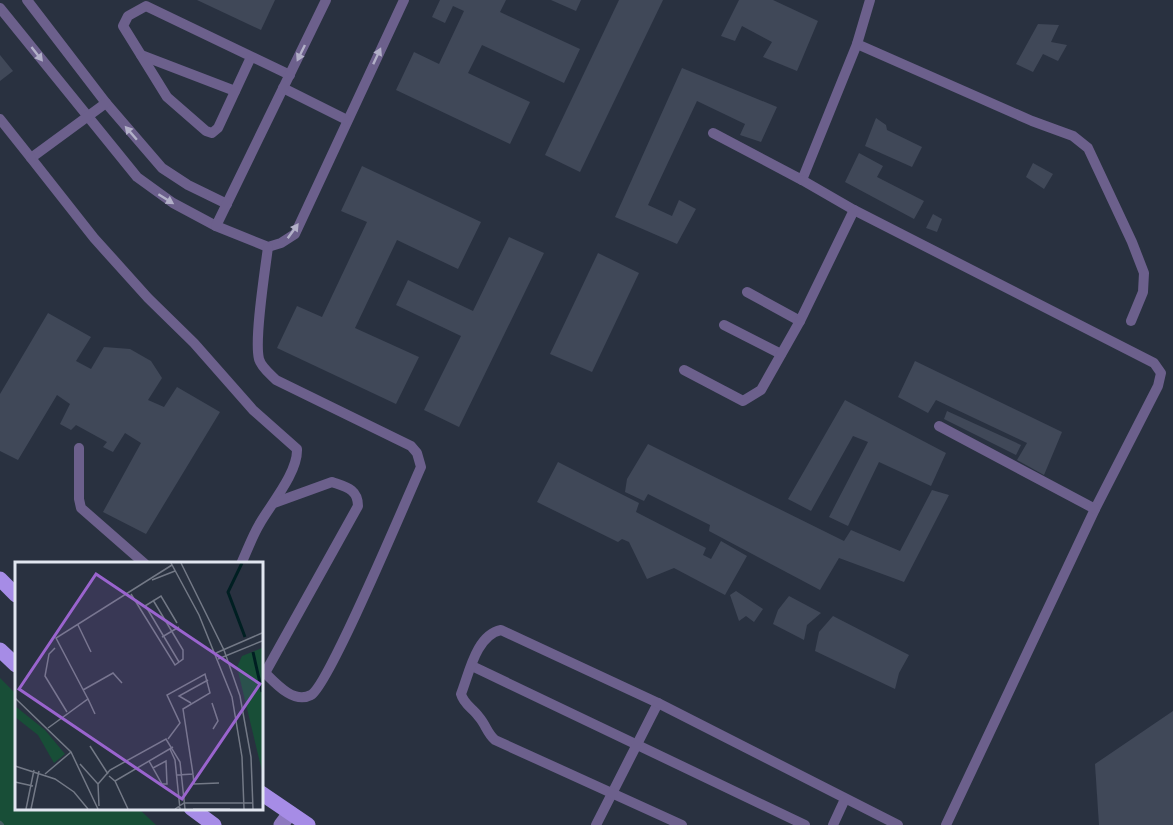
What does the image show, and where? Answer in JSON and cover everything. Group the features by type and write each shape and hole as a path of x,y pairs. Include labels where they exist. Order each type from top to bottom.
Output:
{"main road":[{"path":"0,579 15,594"},
{"path":"0,650 15,664"},
{"path":"262,794 286,819 308,825"},
{"path":"194,810 214,825"}],"lane":[{"path":"27,0 106,103 162,168 188,185 227,204"},
{"path":"216,226 327,0"},
{"path":"0,8 136,177 154,191 216,226 268,247 281,243 295,234 404,0"},
{"path":"802,180 857,44 870,0"},
{"path":"251,57 218,128 212,133 206,131 166,97 123,26 128,16 146,6 290,75"},
{"path":"857,44 1032,121 1073,136 1088,148 1144,273 1143,292 1131,321"},
{"path":"141,56 235,91"},
{"path":"283,88 347,120"},
{"path":"31,159 106,103"},
{"path":"0,119 93,238 148,298 194,343 253,410 297,449 293,465 274,503 259,525 242,562"},
{"path":"713,133 854,210 1154,363 1161,374 1158,386 1095,509 946,825"},
{"path":"684,370 743,401 761,390 800,321 854,210"},
{"path":"268,247 258,343 259,359 265,370 276,380 411,446 417,453 421,467 344,640 317,690 304,697 292,695 263,671 358,506 358,497 353,490 332,482 274,503"},
{"path":"747,292 800,321"},
{"path":"724,325 781,354"},
{"path":"939,426 1095,509"},
{"path":"79,448 81,508 143,562"},
{"path":"682,825 495,740 486,732 480,717 462,699 461,694 484,640 492,632 501,630 658,703 898,825"},
{"path":"471,666 636,747 805,825"},
{"path":"596,825 658,703"},
{"path":"832,825 845,799"}],"green space":[{"path":"0,678 15,693 15,810 140,810 156,825 0,825"}],"building":[{"path":"197,0 275,0 261,30"},
{"path":"440,0 506,0 500,12 580,49 564,83 482,45 468,73 530,102 510,144 396,90 414,52 439,64 464,11 453,6 445,23 432,17"},
{"path":"551,0 581,0 576,11"},
{"path":"619,0 663,0 580,172 545,155"},
{"path":"739,0 773,0 818,21 797,71 763,57 772,42 742,26 735,41 721,36"},
{"path":"1038,24 1059,25 1051,42 1067,45 1058,61 1043,54 1033,72 1016,64"},
{"path":"0,55 13,71 0,81"},
{"path":"682,68 777,107 761,142 740,135 745,124 697,101 648,205 672,216 679,200 696,209 677,244 615,217"},
{"path":"876,118 886,125 887,130 922,147 912,167 865,146"},
{"path":"859,153 883,166 877,177 924,201 914,219 845,182"},
{"path":"1033,163 1053,174 1044,189 1026,177"},
{"path":"362,166 481,222 458,269 397,240 355,328 419,357 396,404 277,348 297,306 322,317 367,222 341,211"},
{"path":"933,214 942,219 937,232 926,228"},
{"path":"509,237 544,253 459,427 424,410 461,336 396,305 408,280 473,311"},
{"path":"598,253 639,273 592,372 550,354"},
{"path":"48,313 91,337 76,361 91,369 104,347 130,349 151,361 162,378 148,400 164,407 177,387 220,412 146,534 103,512 141,443 125,433 113,452 103,447 107,442 76,425 71,430 60,424 70,404 57,395 18,460 0,451 0,394"},
{"path":"915,361 1062,432 1044,475 1017,460 1027,443 936,400 928,413 898,397"},
{"path":"845,400 946,453 931,486 879,462 848,526 829,517 868,442 853,436 811,511 788,499"},
{"path":"947,411 1021,445 1016,455 944,419"},
{"path":"648,444 844,541 851,530 900,551 932,490 949,495 904,582 839,558 820,590 709,531 710,525 648,494 644,501 625,492 627,479"},
{"path":"558,462 639,503 636,512 706,548 703,555 711,559 721,541 747,556 725,595 674,568 647,579 629,542 622,539 618,542 537,502"},
{"path":"736,591 763,609 754,622 746,616 739,621 730,595"},
{"path":"789,596 821,613 807,625 804,640 773,624 778,610"},
{"path":"833,616 909,655 899,673 895,689 815,651 819,632"},
{"path":"1173,711 1173,825 1099,825 1095,764"}]}
